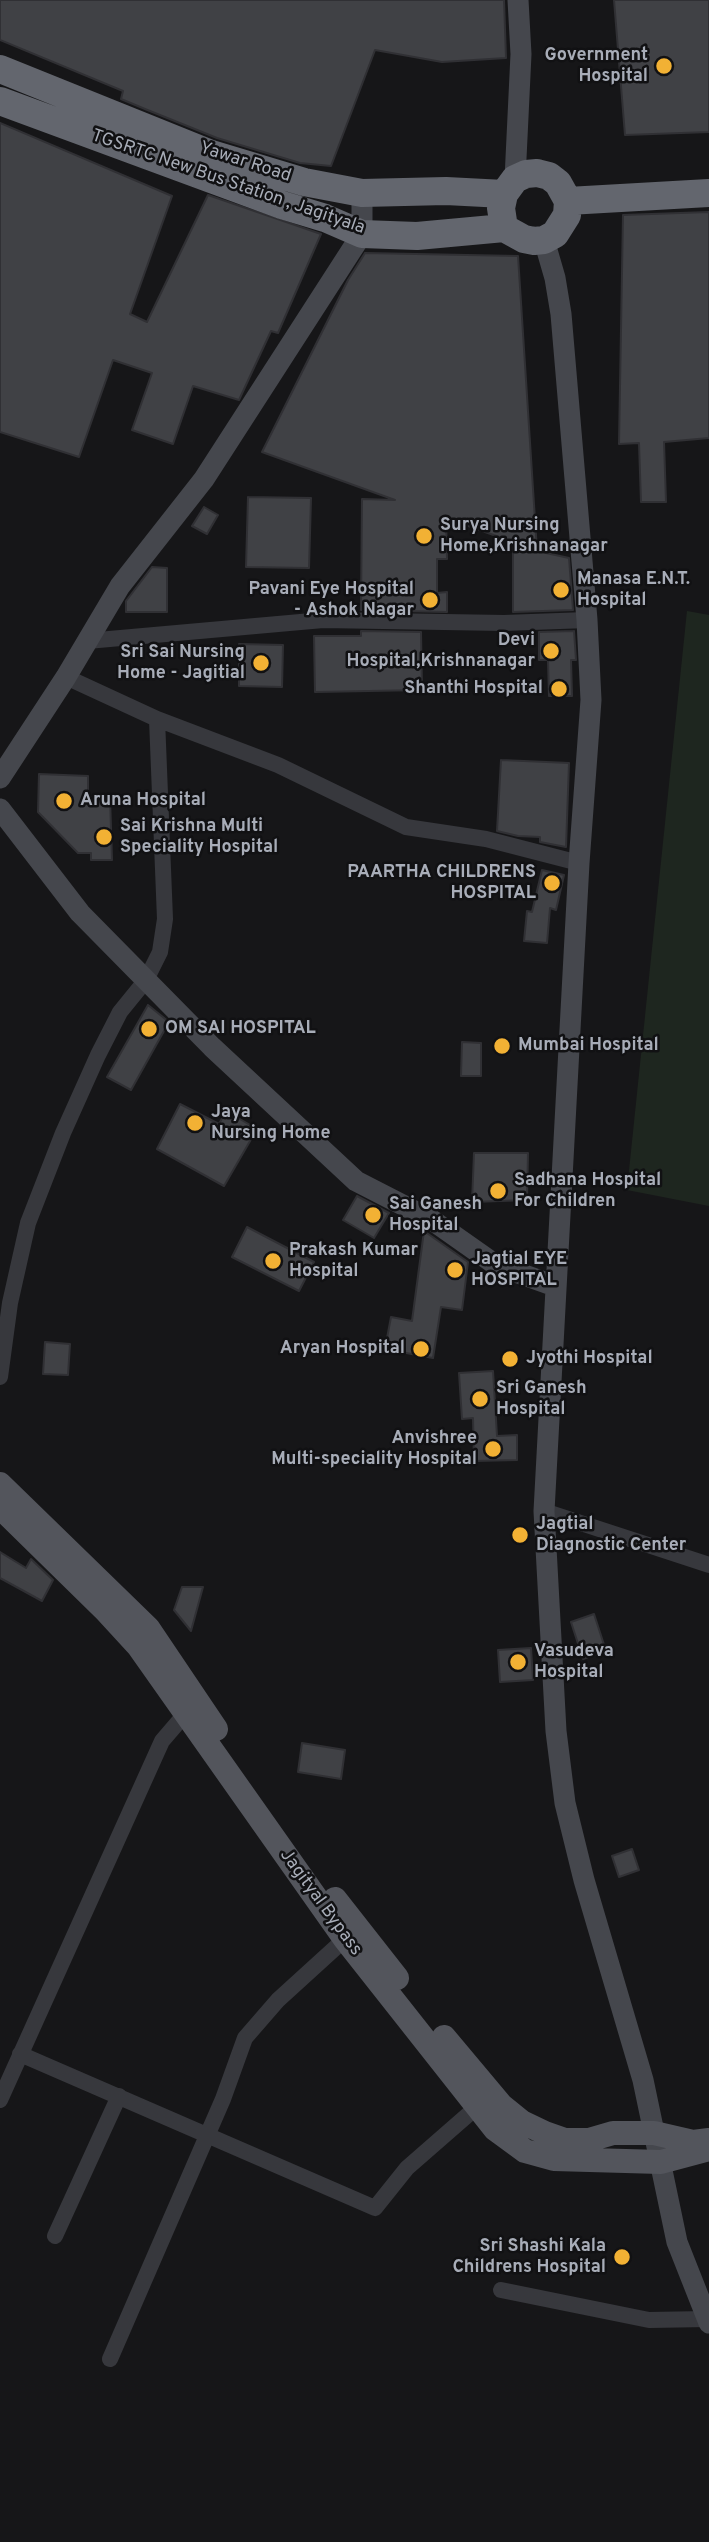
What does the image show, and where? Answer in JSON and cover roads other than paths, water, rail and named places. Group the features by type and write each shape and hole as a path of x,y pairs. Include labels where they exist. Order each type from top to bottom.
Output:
{"highway":[{"name":"Yawar Road","path":"0,69 211,154 304,182 362,193 509,187"},
{"name":"TGSRTC New Bus Station , Jagityala","path":"0,102 282,205 325,218 362,234 417,236 504,228"},
{"path":"526,174 549,176 558,183 568,201 567,215 562,226 544,240 524,239 504,228 501,218 509,187 526,174"},
{"path":"568,201 709,193"}],"main road":[{"path":"509,187 521,54 518,0"},
{"path":"0,778 66,677 120,586 204,479 362,234 362,193"},
{"path":"544,240 555,278 561,314 587,620 591,700 579,863 544,1511 556,1731 565,1803 584,1880 643,2080 677,2242 708,2321"},
{"path":"0,809 80,913 212,1047 356,1181 432,1220 496,1265 555,1286"},
{"name":"Jagityal Bypass","path":"1,1503 139,1647 345,1939 495,2129 525,2151 554,2159 661,2162 709,2149"},
{"name":"Jagityal Bypass","path":"1,1503 148,1628 289,1841 501,2105 522,2122 565,2140 589,2140 613,2133 654,2133 694,2142 709,2140"}],"street":[{"path":"86,640 323,620 504,623 587,620"},
{"path":"66,677 157,719 278,765 407,827 486,839 579,863"},
{"path":"0,1377 10,1303 28,1223 63,1133 98,1055 120,1012 146,980 160,951 165,919 157,719"},
{"path":"544,1511 709,1565"},
{"path":"0,2100 162,1741 186,1713"},
{"path":"110,2359 207,2135 244,2038 278,2000 345,1939"},
{"path":"20,2053 375,2208 407,2168 478,2106"},
{"path":"55,2236 119,2096"},
{"path":"501,2290 649,2320 708,2321"}],"place":[{"name":"Government Hospital","path":"664,66"},
{"name":"Surya Nursing Home,Krishnanagar","path":"424,536"},
{"name":"Manasa E.N.T. Hospital","path":"561,590"},
{"name":"Pavani Eye Hospital - Ashok Nagar","path":"430,600"},
{"name":"Devi Hospital,Krishnanagar","path":"551,651"},
{"name":"Sri Sai Nursing Home - Jagitial","path":"261,663"},
{"name":"Shanthi Hospital","path":"559,689"},
{"name":"Aruna Hospital","path":"64,801"},
{"name":"Sai Krishna Multi Speciality Hospital","path":"104,837"},
{"name":"PAARTHA CHILDRENS HOSPITAL","path":"552,883"},
{"name":"OM SAI HOSPITAL","path":"149,1029"},
{"name":"Mumbai Hospital","path":"502,1046"},
{"name":"Jaya Nursing Home","path":"195,1123"},
{"name":"Sadhana Hospital For Children","path":"498,1191"},
{"name":"Sai Ganesh Hospital","path":"373,1215"},
{"name":"Prakash Kumar Hospital","path":"273,1261"},
{"name":"Jagtial EYE HOSPITAL","path":"455,1270"},
{"name":"Aryan Hospital","path":"421,1349"},
{"name":"Jyothi Hospital","path":"510,1359"},
{"name":"Sri Ganesh Hospital","path":"480,1399"},
{"name":"Anvishree Multi-speciality Hospital","path":"493,1449"},
{"name":"Jagtial Diagnostic Center","path":"520,1535"},
{"name":"Vasudeva Hospital","path":"518,1662"},
{"name":"Sri Shashi Kala Childrens Hospital","path":"622,2257"}]}
